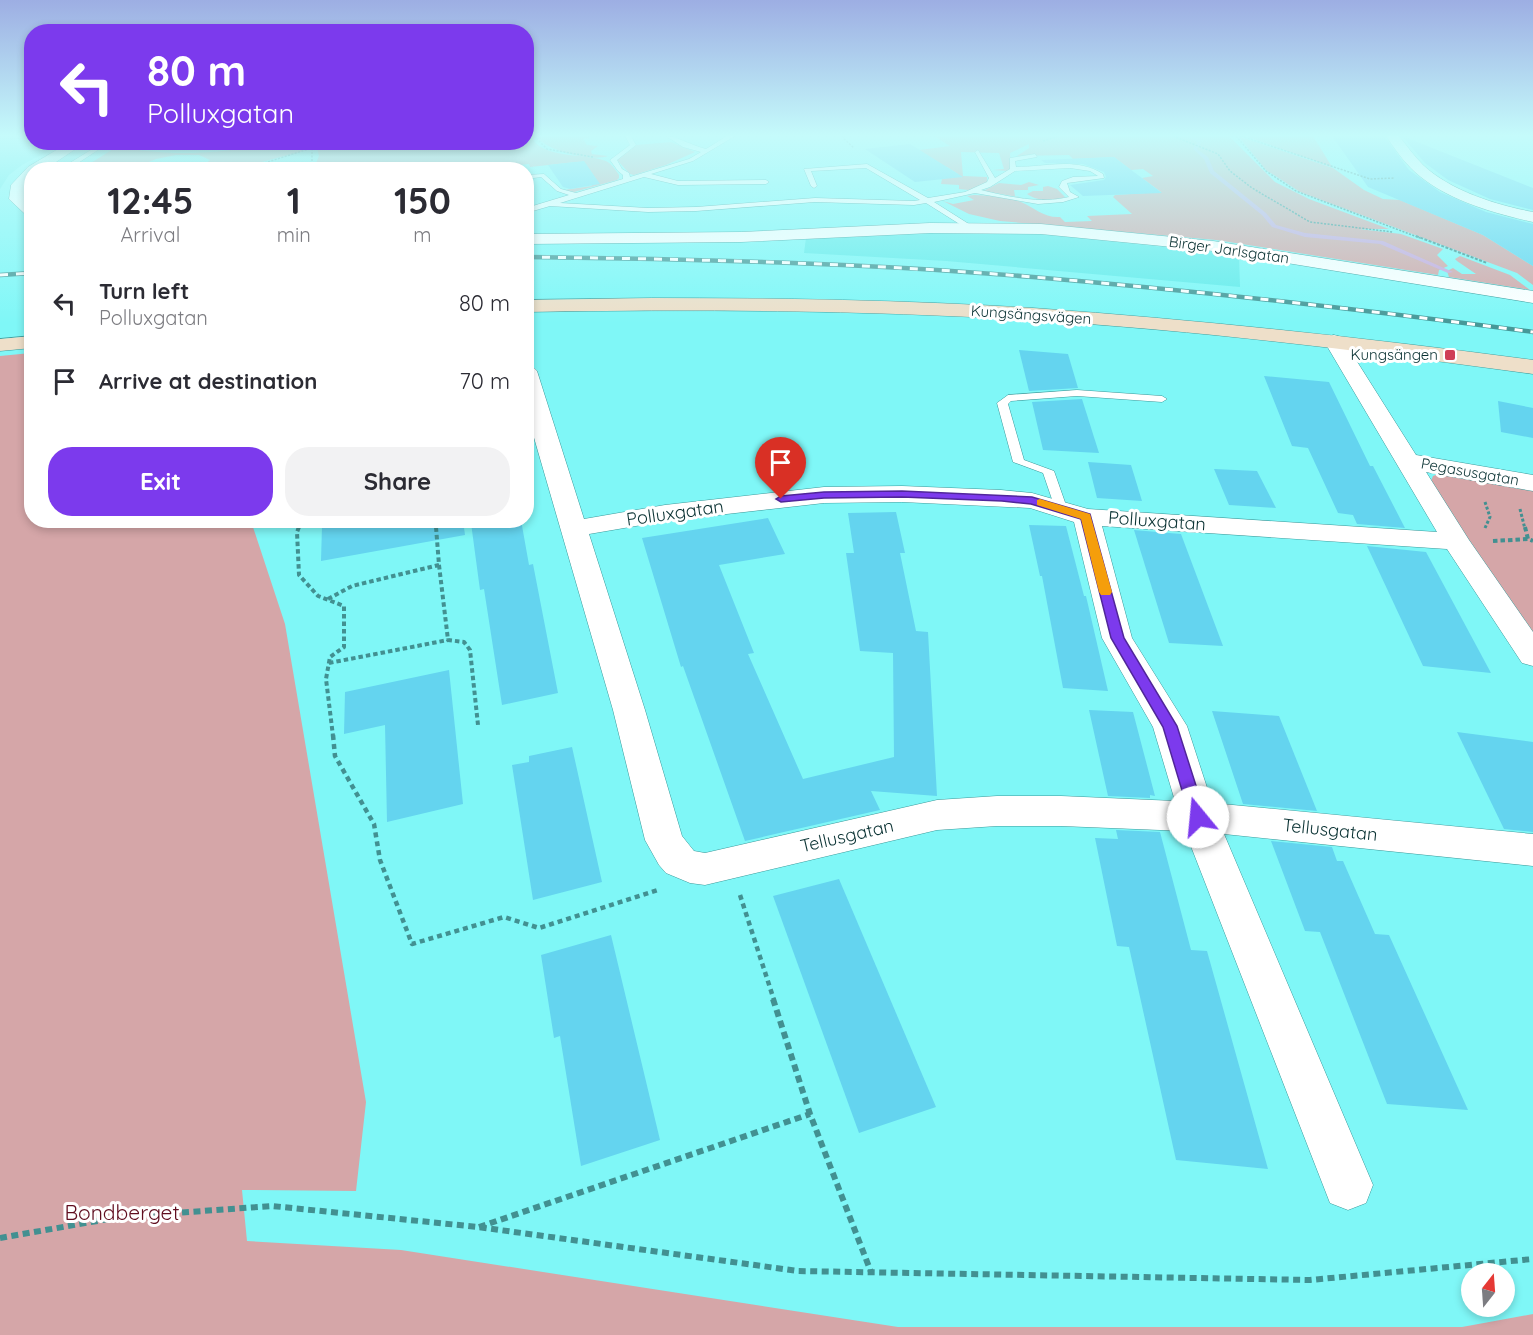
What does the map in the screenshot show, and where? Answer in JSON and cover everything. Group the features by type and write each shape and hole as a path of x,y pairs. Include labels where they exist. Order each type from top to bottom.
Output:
{"street":[{"path":"1477,198 1533,217"},
{"name":"Birger Jarlsgatan","path":"534,239 719,238 969,228 1089,232 1213,246 1533,297"},
{"name":"Kungsängsvägen","path":"534,306 705,303 889,307 1130,321 1334,341 1533,367"},
{"path":"1334,341 1456,541 1533,655"},
{"path":"0,345 24,343"},
{"name":"Tellusgatan","path":"534,397 629,710 664,840 673,856 683,866 705,870 948,814 1061,811 1198,817 1533,850"},
{"name":"Pegasusgatan","path":"1407,461 1533,483"},
{"name":"Polluxgatan","path":"575,529 665,513 824,495 902,494 1002,498 1032,501 1073,512 1456,541"},
{"path":"1073,512 1118,638 1170,726 1198,817 1348,1185"}],"lane":[{"path":"534,209 566,198"},
{"path":"924,198 969,228"},
{"path":"551,204 648,210 696,209 798,200 874,204 942,198"},
{"path":"1019,198 1035,201 1068,198"},
{"path":"1073,512 1048,471 1019,462 1002,403 1008,398 1077,393 1162,399"}],"path":[{"path":"1270,198 1311,222 1355,229 1400,232"},
{"path":"1315,198 1491,265"},
{"path":"1482,492 1490,516 1484,526 1500,549"},
{"path":"1520,509 1528,539"},
{"path":"299,528 299,575 318,596 344,606 344,647 330,657 326,679 335,756 374,824 380,860 412,944 504,917 539,928 668,886"},
{"path":"436,528 448,640"},
{"path":"1493,541 1528,539 1533,541"},
{"path":"327,600 352,586 439,565"},
{"path":"329,663 448,640 464,642 470,650 478,725"},
{"path":"730,863 810,1114 871,1272"},
{"path":"478,1227 810,1114"},
{"path":"0,1238 120,1217 272,1206 478,1227 798,1271 1310,1280 1533,1259"}],"shaded area":[{"path":"978,232 1040,234 1239,255 1240,287 946,261 804,253 806,238"}],"green space":[{"path":"971,198 1009,198 1044,214 1060,217 1065,222 1092,221 1087,216 1132,214 1114,198 1308,198 1389,229 1359,229 1401,234 1443,249 1437,255 1448,266 1439,270 1438,275 1216,240 1000,221 969,214 943,201 953,204 974,200"},
{"path":"1038,198 1061,198 1056,200"},
{"path":"1317,198 1400,200 1483,235 1533,266 1533,285 1517,273"},
{"path":"1460,256 1510,275 1530,290 1449,277 1447,271 1453,268 1462,274 1476,274 1455,259"},
{"name":"Bondberget","path":"24,354 24,528 253,528 285,624 366,1102 356,1191 242,1190 247,1241 401,1250 898,1327 1462,1327 1533,1314 1533,1335 0,1335 0,356"},
{"path":"1443,472 1533,488 1533,642 1431,481 1433,476"}],"building":[{"path":"1395,198 1454,198 1486,212 1533,224 1533,266 1483,235"},
{"path":"1533,198 1533,210 1490,199"},
{"path":"1019,350 1068,354 1078,388 1029,391"},
{"path":"1264,376 1329,382 1370,466 1373,466 1405,528 1357,524 1353,515 1338,513 1308,448 1292,446"},
{"path":"1082,399 1099,453 1043,450 1032,402"},
{"path":"1498,401 1533,408 1533,438 1501,432"},
{"path":"1088,462 1131,465 1142,501 1097,498"},
{"path":"1214,469 1257,471 1276,508 1229,505"},
{"path":"896,512 905,553 900,553 916,631 928,632 937,796 871,791 880,810 745,841 683,666 681,667 642,538 768,518 785,554 719,565 754,653 748,654 803,779 894,757 893,653 860,651 846,553 854,553 848,513"},
{"path":"1029,525 1066,526 1084,596 1086,596 1108,691 1063,688 1042,576 1040,576"},
{"path":"322,528 464,528 465,535 321,561"},
{"path":"472,528 522,528 529,565 533,564 558,693 502,705 484,589 480,590"},
{"path":"1134,530 1181,534 1223,646 1169,643"},
{"path":"1367,546 1426,552 1491,673 1423,666"},
{"path":"449,670 463,804 387,822 385,725 344,734 345,692"},
{"path":"1089,710 1133,712 1155,796 1150,795 1150,798 1108,796"},
{"path":"1212,711 1279,716 1317,811 1243,804"},
{"path":"1457,732 1533,742 1533,832 1504,829"},
{"path":"572,747 602,882 533,900 512,765 529,762 529,756"},
{"path":"1116,830 1160,832 1191,950 1207,951 1268,1169 1176,1160 1129,947 1117,946 1095,838 1118,839"},
{"path":"1271,841 1332,847 1337,861 1343,861 1375,934 1389,935 1468,1110 1387,1104 1320,932 1305,931"},
{"path":"839,879 936,1107 859,1133 773,896"},
{"path":"611,935 660,1140 581,1166 560,1036 554,1038 541,955"}],"waterway":[{"path":"1245,198 1264,214 1274,226 1305,235 1381,242 1450,272"}],"railway":[{"path":"534,257 780,263 970,272 1221,295 1533,332"},
{"path":"0,275 24,274"}],"slow traffic":[{"path":"1040,503 1086,517 1106,592"}],"place":[{"name":"Kungsängen","path":"1450,355"}],"route":[{"path":"781,499 824,495 902,494 1002,498 1055,506 1086,517 1118,638 1139,678 1170,726 1198,817"}]}
